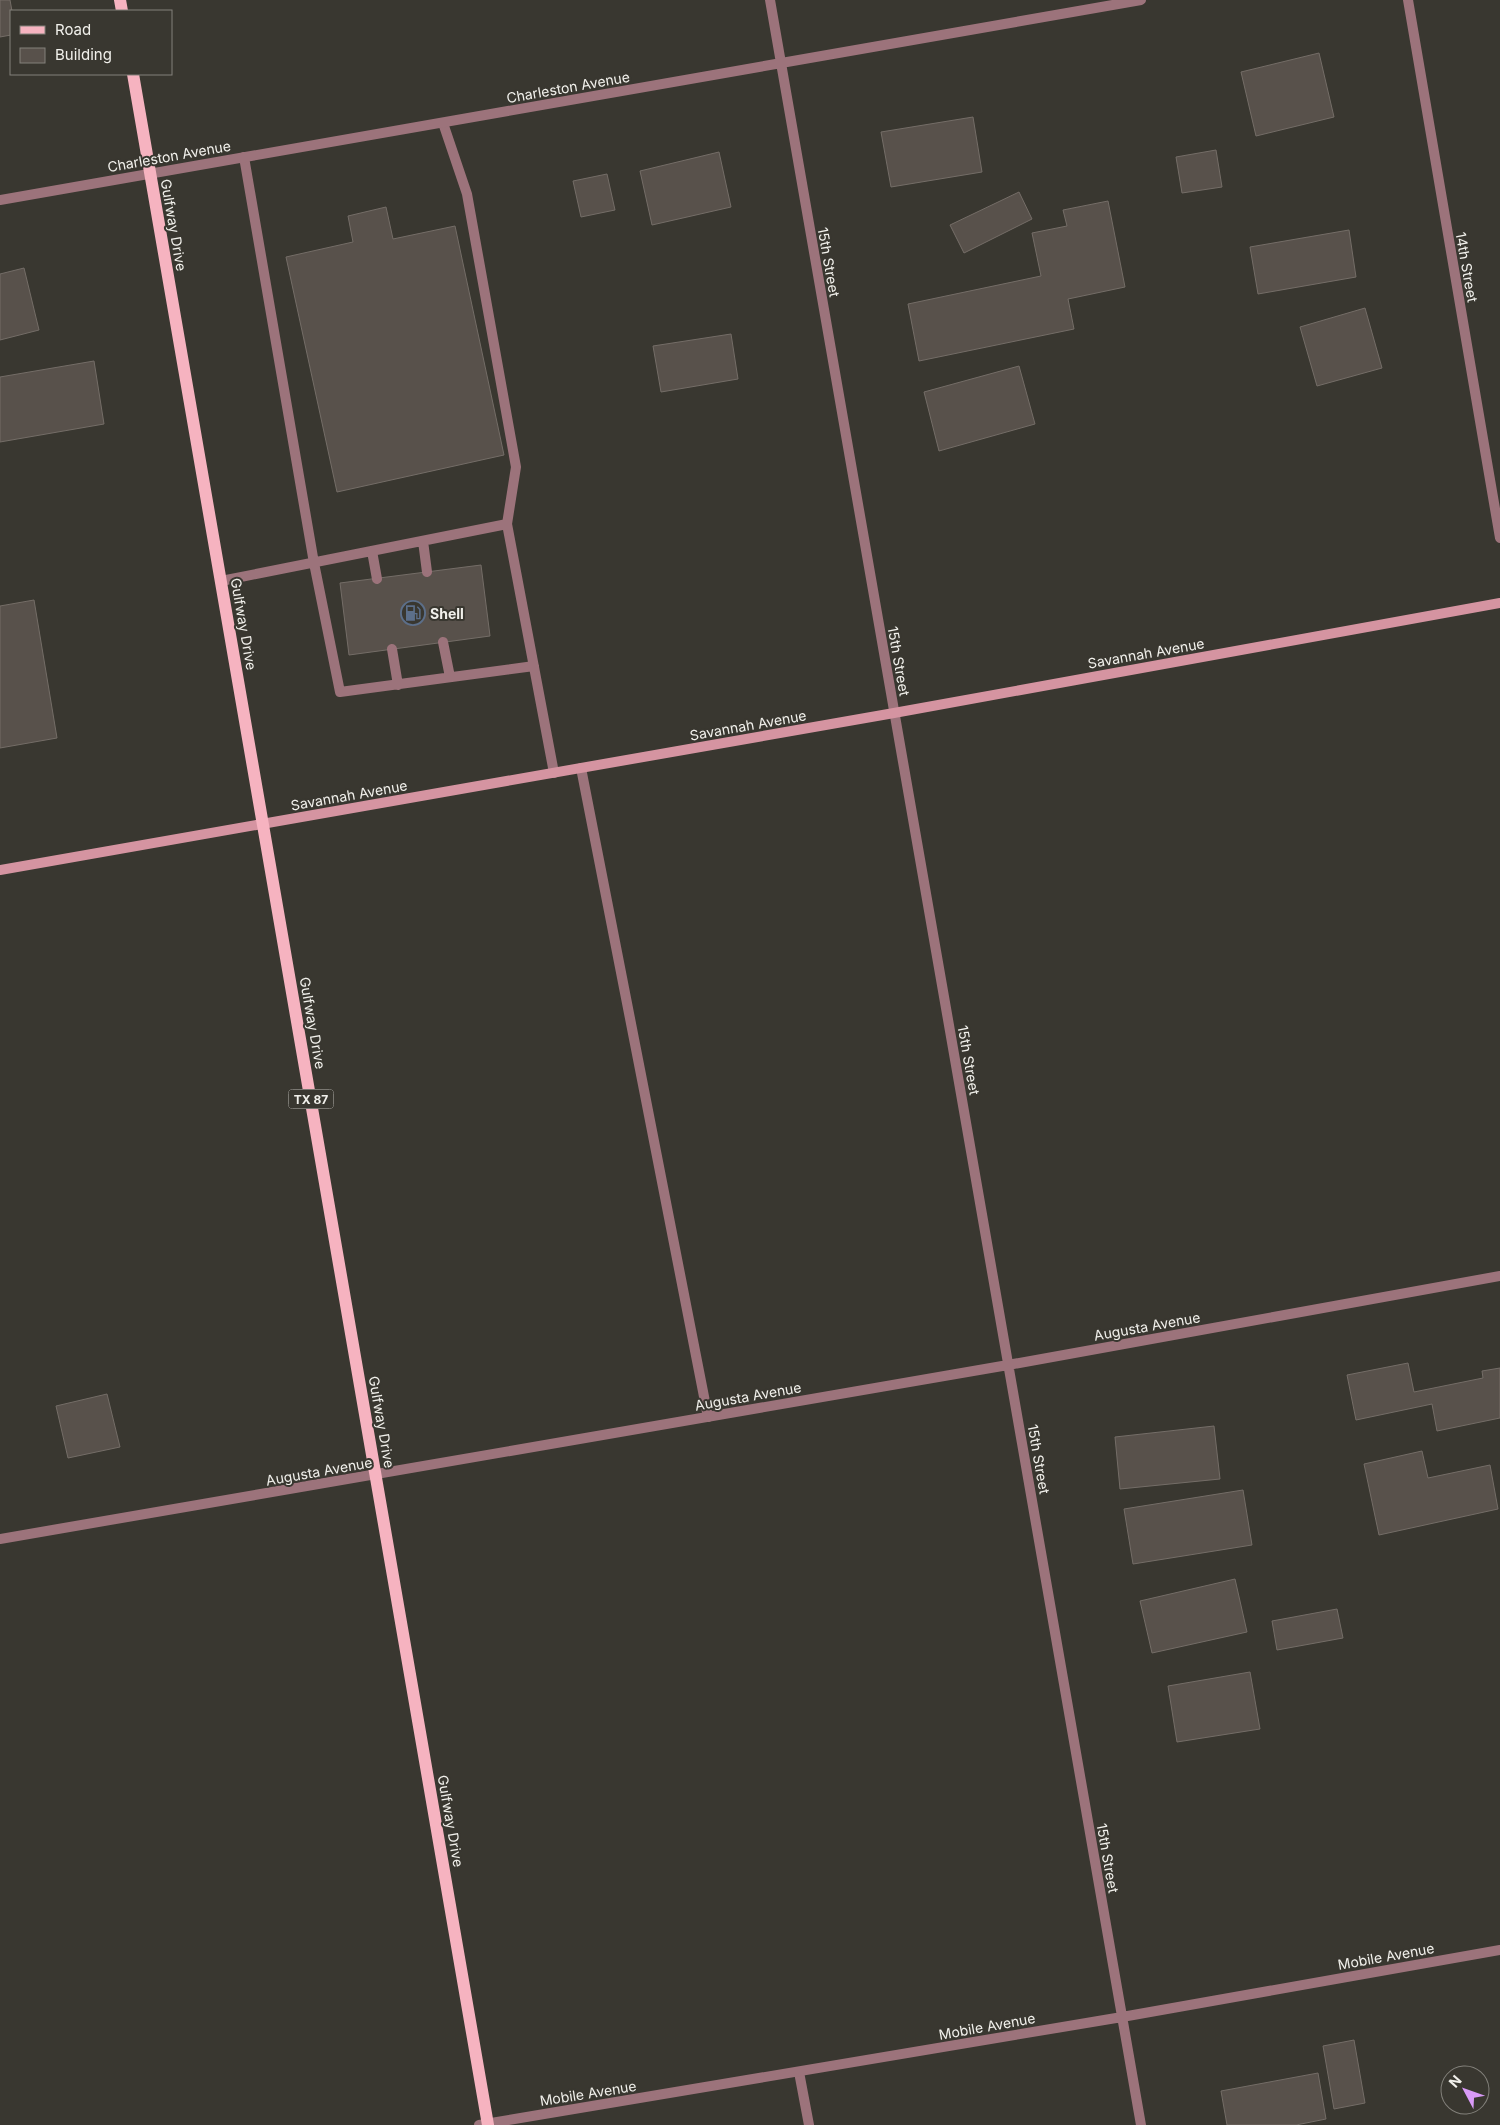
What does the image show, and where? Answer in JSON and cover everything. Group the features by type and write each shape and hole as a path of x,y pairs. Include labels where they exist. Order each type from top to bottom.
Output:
{"main road":[{"name":"Gulfway Drive","path":"133,75 376,1475 485,2124"}],"street":[{"name":"15th Street","path":"770,0 1141,2125"},
{"name":"Charleston Avenue","path":"0,200 781,64 1097,4 1142,0"},
{"name":"14th Street","path":"1408,0 1500,538"},
{"path":"443,123 467,194 516,467 507,524 554,773"},
{"path":"244,157 314,563 340,692 534,666"},
{"path":"221,581 507,524"},
{"path":"422,541 427,572"},
{"path":"372,552 377,579"},
{"name":"Savannah Avenue","path":"0,870 894,713 1500,603"},
{"path":"443,642 450,677"},
{"path":"392,649 398,685"},
{"path":"581,768 708,1417"},
{"name":"Augusta Avenue","path":"0,1539 1008,1365 1500,1276"},
{"name":"Mobile Avenue","path":"485,2124 1122,2017 1500,1950"},
{"path":"799,2072 809,2125"}],"building":[{"path":"0,0 10,0 12,10 10,10 10,35 0,37"},
{"path":"1319,53 1334,117 1256,136 1241,72"},
{"path":"973,117 982,172 891,187 881,132"},
{"path":"1216,150 1222,187 1182,193 1176,157"},
{"path":"719,152 731,207 652,225 640,171"},
{"path":"607,174 615,210 581,217 573,181"},
{"path":"1019,192 1032,219 964,253 950,225"},
{"path":"1108,201 1125,287 1068,299 1074,329 919,361 908,304 1041,276 1032,233 1067,226 1063,210"},
{"path":"386,207 393,239 455,226 504,455 337,492 286,257 353,242 348,216"},
{"path":"1349,230 1356,277 1258,294 1250,247"},
{"path":"24,268 39,330 0,340 0,274"},
{"path":"1365,308 1382,368 1317,386 1300,327"},
{"path":"731,334 738,379 661,392 653,346"},
{"path":"94,361 104,424 0,442 0,377"},
{"path":"1019,366 1035,424 939,451 924,392"},
{"path":"481,565 490,636 349,655 340,583"},
{"path":"34,600 57,738 0,748 0,606"},
{"path":"1408,1363 1414,1392 1483,1378 1482,1371 1500,1368 1500,1418 1437,1431 1432,1404 1356,1420 1347,1375"},
{"path":"107,1394 120,1447 68,1458 56,1406"},
{"path":"1214,1426 1220,1479 1120,1489 1115,1437"},
{"path":"1422,1451 1428,1478 1490,1465 1498,1509 1379,1535 1364,1464"},
{"path":"1243,1490 1252,1545 1133,1564 1124,1509"},
{"path":"1235,1579 1247,1632 1152,1653 1140,1601"},
{"path":"1337,1609 1343,1638 1277,1650 1272,1621"},
{"path":"1250,1672 1260,1729 1177,1742 1168,1686"},
{"path":"1354,2040 1365,2103 1334,2109 1323,2046"},
{"path":"1318,2073 1326,2119 1296,2125 1227,2125 1221,2091"}],"place":[{"name":"Shell","path":"413,613"}]}
